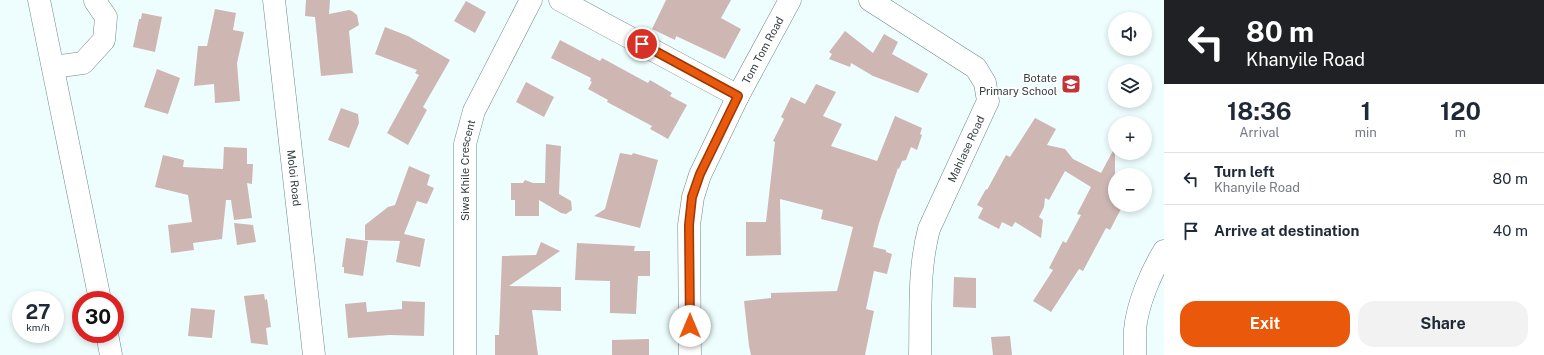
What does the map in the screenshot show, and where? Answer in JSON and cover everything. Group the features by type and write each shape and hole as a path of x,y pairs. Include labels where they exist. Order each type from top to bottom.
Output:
{"street":[{"path":"39,0 98,291"},
{"path":"52,67 83,63 104,40 106,17 95,1 96,0"},
{"name":"Moloi Road","path":"274,0 314,355"},
{"name":"Siwa Khile Crescent","path":"465,355 465,144 474,111 531,0"},
{"path":"560,0 738,96"},
{"name":"Tom Tom Road","path":"690,355 689,225 692,197 700,174 738,96 790,0"},
{"name":"Mahlase Road","path":"870,0 976,68 985,83 988,101 929,229 922,266 920,355"},
{"path":"1135,355 1135,329 1140,306 1155,266 1164,251"},
{"path":"109,343 111,355"}],"building":[{"path":"306,0 330,0 329,14 349,10 357,15 359,25 349,31 353,73 321,76 315,17 305,16"},
{"path":"666,0 731,0 721,18 741,29 725,59 676,36 675,40 652,29"},
{"path":"466,1 486,12 475,33 454,21"},
{"path":"215,9 236,13 233,30 244,32 237,63 240,101 215,103 214,84 194,86 198,46 207,46"},
{"path":"142,13 162,17 155,52 133,47 139,19 141,19"},
{"path":"385,27 408,36 450,60 423,107 427,110 408,145 387,133 419,75 415,73 417,70 375,54"},
{"path":"845,31 873,53 884,34 898,42 892,54 928,74 918,93 873,76 851,63 850,67 829,59 832,54 829,52"},
{"path":"560,40 600,61 602,58 648,83 650,80 672,93 670,96 687,105 668,139 650,129 652,126 607,102 608,100 588,89 592,82 590,81 591,78 551,58"},
{"path":"157,69 180,78 168,114 144,107"},
{"path":"526,82 554,97 544,117 516,102"},
{"path":"816,84 836,92 823,116 842,124 831,146 877,161 895,116 922,128 920,134 922,135 917,150 911,147 906,160 902,161 899,169 898,168 879,223 873,247 886,250 886,252 892,254 887,274 874,271 866,309 874,311 865,355 751,355 744,301 771,298 771,293 837,291 853,227 821,219 823,210 780,199 781,255 746,256 746,222 766,222 775,142 773,141 784,119 781,117 791,97 805,104"},
{"path":"341,108 358,114 359,123 349,148 328,140"},
{"path":"1035,118 1056,129 1047,145 1065,149 1073,159 1101,173 1108,160 1115,160 1115,168 1108,168 1108,212 1119,212 1110,230 1106,228 1083,271 1079,269 1051,312 1033,301 1053,270 1049,268 1063,241 1066,243 1081,215 1077,214 1091,187 1065,171 1049,200 1045,198 1044,207 1039,217 1043,220 1041,238 1015,222 1012,227 1002,222 999,229 978,218 983,208 977,205 1006,155 1010,157"},
{"path":"546,144 561,146 559,194 571,201 572,210 566,214 561,213 539,200 539,216 515,216 515,200 511,200 511,183 523,183 525,180 533,183 545,183"},
{"path":"224,147 247,148 247,164 253,164 252,184 247,183 252,218 234,220 231,200 226,200 222,239 193,243 194,250 171,253 168,225 192,222 188,195 155,187 163,155 184,160 183,167 223,169"},
{"path":"620,153 632,155 633,153 658,160 640,228 594,216 605,209"},
{"path":"409,166 430,175 427,185 434,188 427,204 417,201 404,234 425,239 420,267 396,262 400,241 365,240 365,225 388,207 395,205"},
{"path":"234,223 253,225 256,242 237,245"},
{"path":"346,238 368,241 363,276 344,273 344,267 342,267"},
{"path":"541,242 560,251 509,286 561,287 561,311 532,310 538,355 495,355 495,335 499,335 502,256 536,255"},
{"path":"577,243 635,246 634,251 650,251 650,276 638,276 636,314 610,313 610,281 575,280"},
{"path":"954,277 976,278 976,308 953,307"},
{"path":"264,294 265,300 267,299 271,327 266,328 268,345 251,343 244,296"},
{"path":"402,301 425,302 424,336 390,335 348,338 345,304 366,302 367,312 402,309"},
{"path":"191,308 215,310 212,338 188,336"},
{"path":"1010,336 1012,355 993,355 991,337"},
{"path":"649,339 649,355 612,355 612,340"}],"place":[{"name":"Botate Primary School","path":"1071,84"}],"route":[{"path":"642,44 738,96 700,174 692,197 689,225 690,326"}]}
